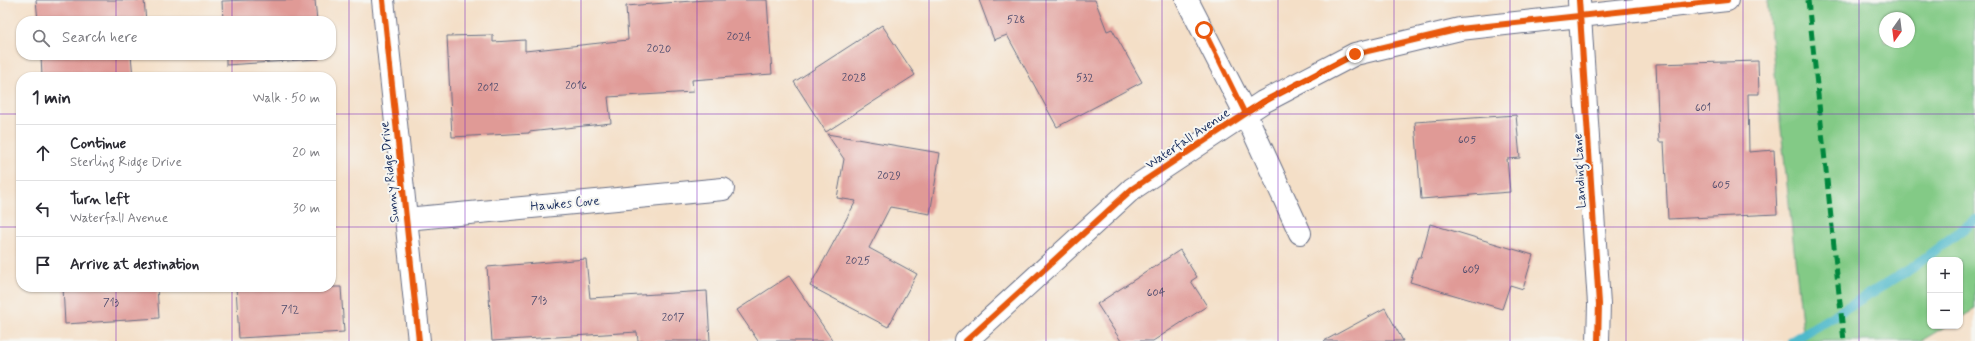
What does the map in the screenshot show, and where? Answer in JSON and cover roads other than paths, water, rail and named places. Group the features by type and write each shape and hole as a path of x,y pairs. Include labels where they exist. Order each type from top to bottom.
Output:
{"street":[{"name":"Sunny Ridge Drive","path":"383,0 419,341"},
{"path":"1187,0 1245,113 1300,233"},
{"name":"Waterfall Avenue","path":"966,341 1132,189 1263,102 1355,54 1460,29 1579,8 1727,0"},
{"name":"Landing Lane","path":"1579,8 1598,297 1598,341"},
{"name":"Hawkes Cove","path":"406,219 724,189"}],"waterway":[{"path":"1792,341 1912,268 1975,220"}]}
